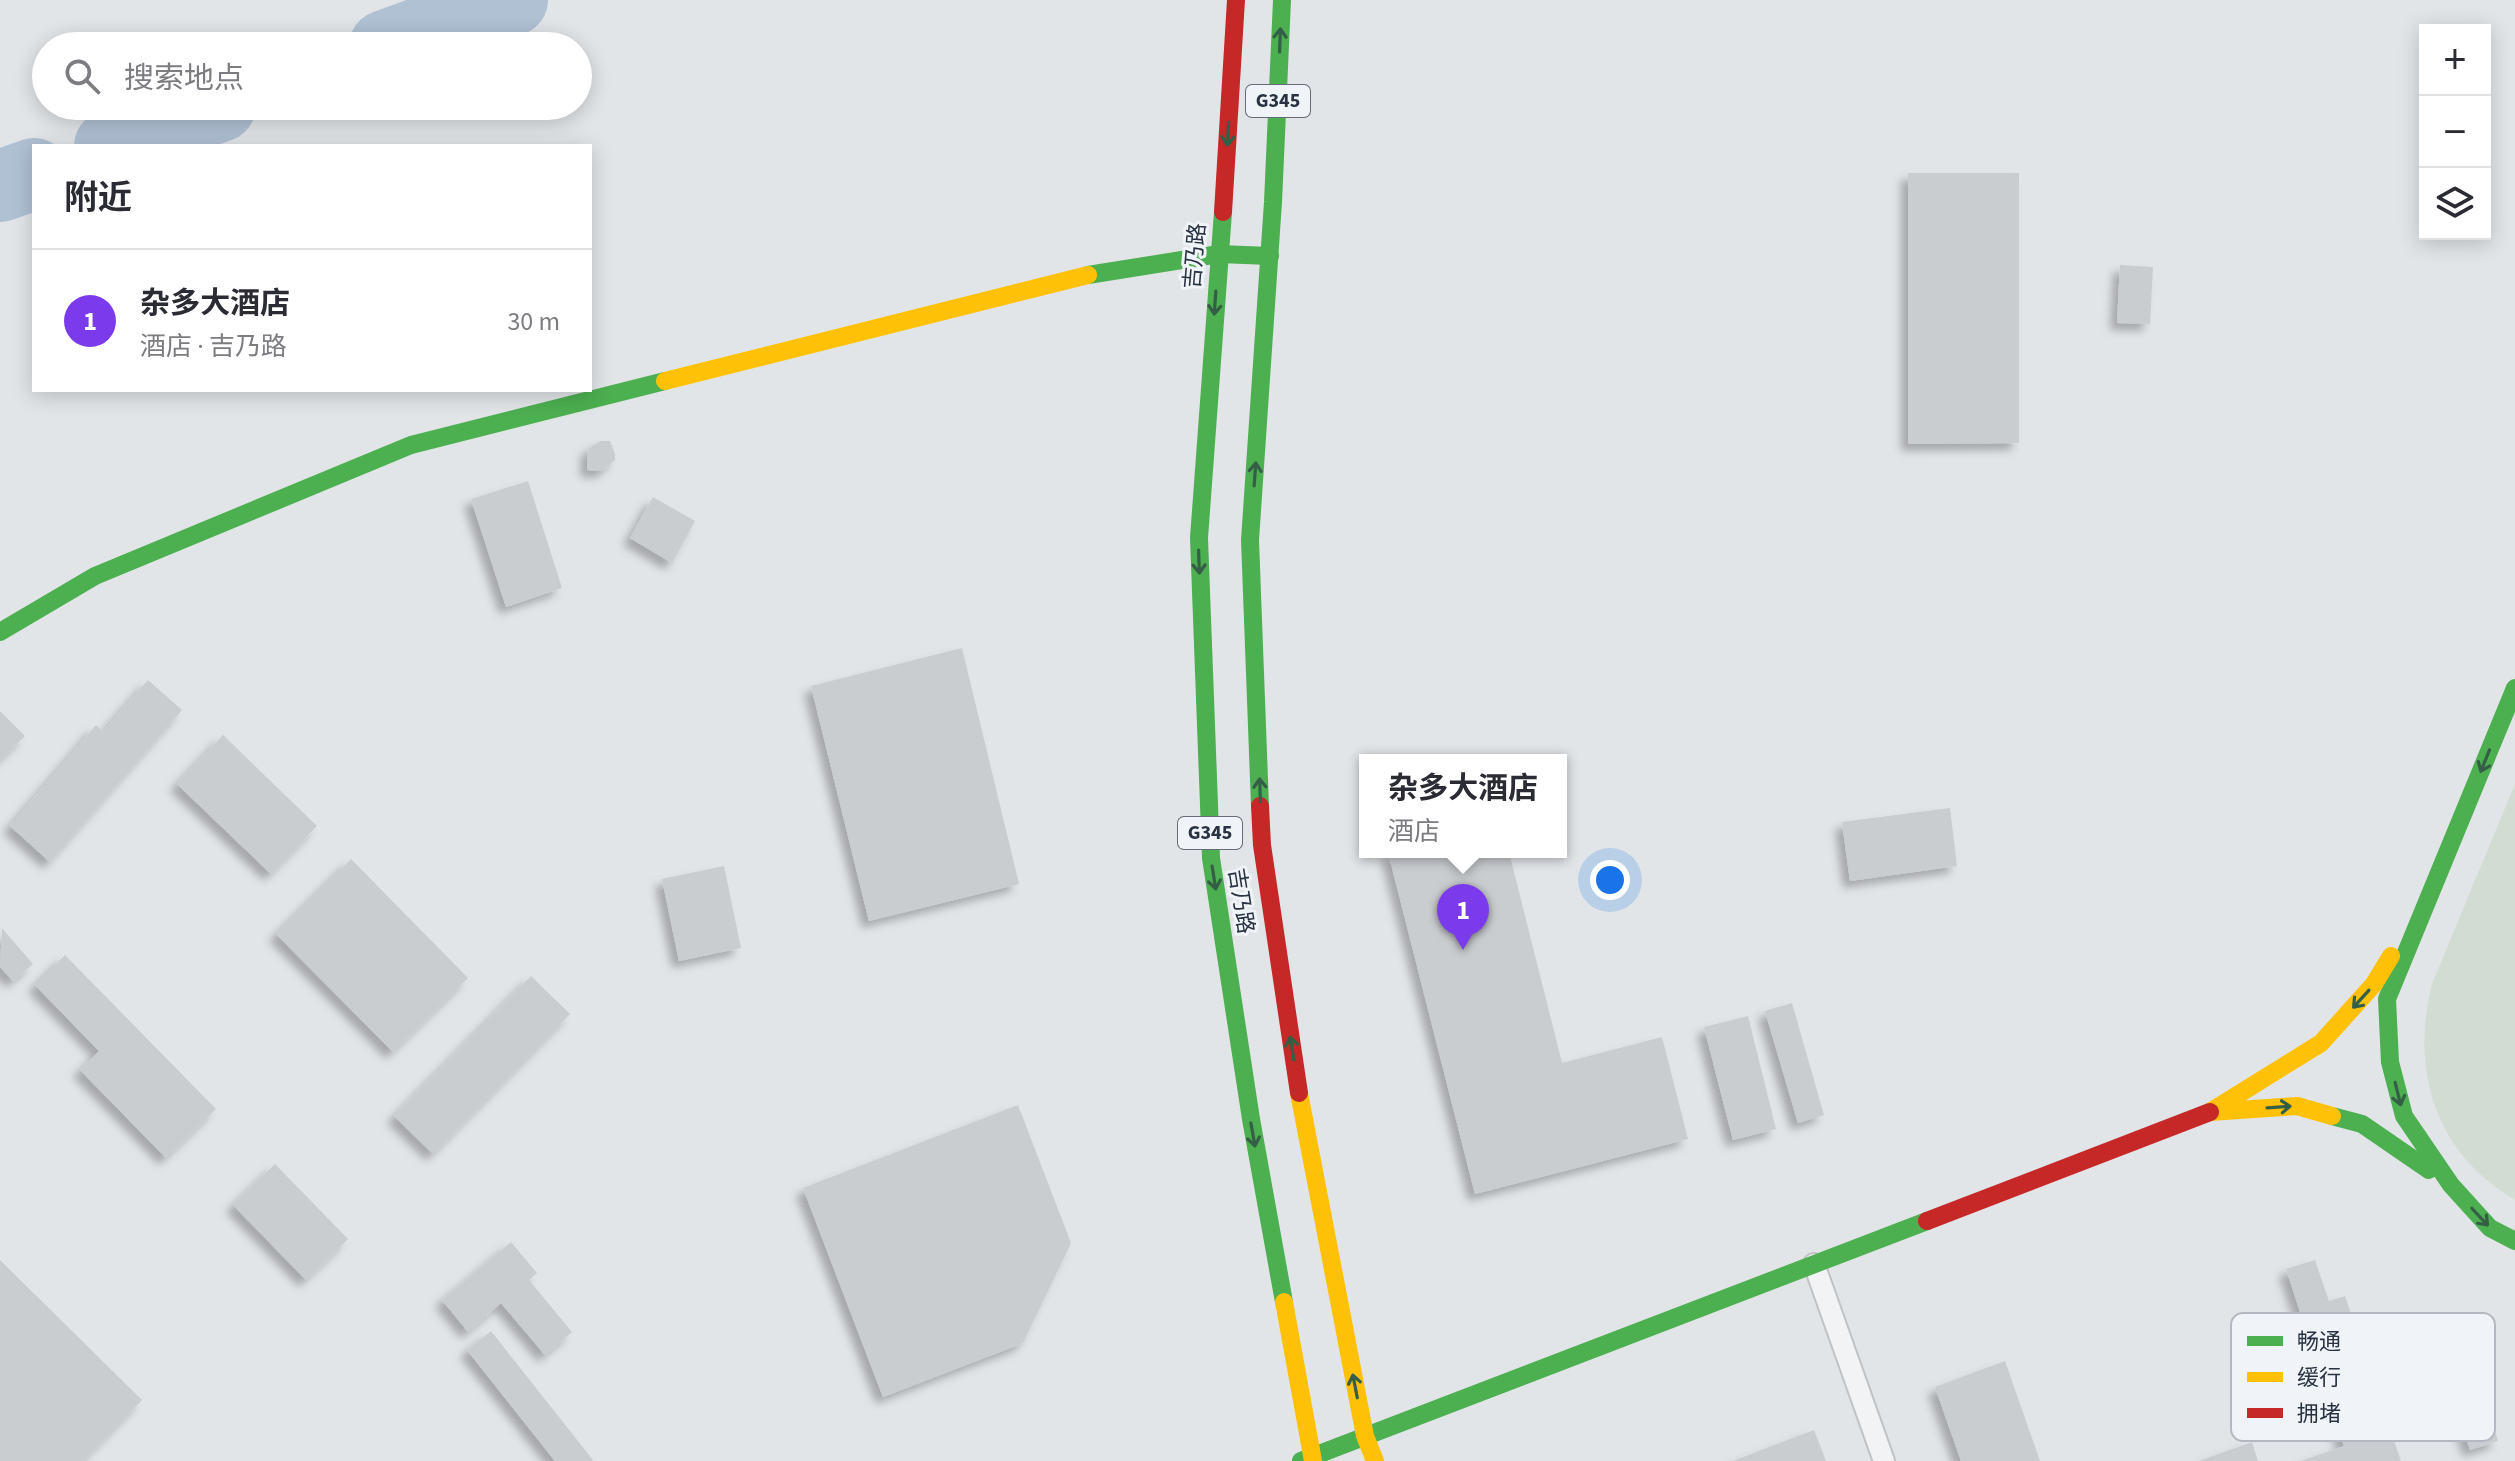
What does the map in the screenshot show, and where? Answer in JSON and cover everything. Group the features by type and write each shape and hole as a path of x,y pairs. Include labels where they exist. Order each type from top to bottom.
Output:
{"main road":[{"name":"吉乃路","path":"1236,0 1199,538 1211,858 1251,1119 1309,1459"},
{"name":"吉乃路","path":"1282,0 1270,256 1250,540 1262,845 1302,1110 1365,1436 1375,1461"},
{"path":"0,632 95,576 411,445 1104,271 1219,254 1270,256"},
{"path":"2515,688 2387,999 2390,1062 2404,1116 2451,1185 2490,1228 2515,1241"},
{"path":"1309,1459 2210,1112 2321,1043 2374,984 2433,887"},
{"path":"2210,1112 2297,1106 2362,1124 2451,1185"}],"lane":[{"path":"1814,1264 1884,1461"}],"shaded area":[{"path":"2515,784 2515,1200 2488,1181 2465,1159 2448,1134 2435,1107 2424,1048 2432,984"}],"building":[{"path":"1908,173 2019,173 2019,443 1908,444"},
{"path":"2120,265 2153,267 2150,324 2117,323"},
{"path":"600,441 610,441 615,460 602,471 587,470 588,449"},
{"path":"528,481 562,588 506,607 471,499"},
{"path":"653,497 695,521 672,563 630,538"},
{"path":"962,648 1019,884 869,921 811,686"},
{"path":"148,680 182,710 50,862 10,826 96,725 103,732"},
{"path":"0,711 25,736 0,760"},
{"path":"223,735 317,826 271,874 177,784"},
{"path":"1950,808 1957,866 1850,881 1842,822"},
{"path":"1390,858 1511,858 1562,1063 1662,1037 1688,1139 1475,1194"},
{"path":"351,859 468,978 393,1052 276,934"},
{"path":"724,866 741,948 679,961 662,879"},
{"path":"2,928 33,964 13,981 0,967"},
{"path":"65,955 216,1109 166,1158 80,1070 99,1051 35,985"},
{"path":"531,976 570,1014 433,1154 394,1116"},
{"path":"1792,1003 1824,1115 1798,1123 1765,1011"},
{"path":"1748,1016 1776,1129 1733,1140 1704,1027"},
{"path":"1018,1105 1071,1243 1023,1343 883,1397 803,1188"},
{"path":"275,1164 348,1239 306,1280 233,1205"},
{"path":"511,1242 537,1273 529,1280 572,1332 545,1355 501,1303 468,1332 442,1300"},
{"path":"0,1260 142,1400 83,1461 0,1461"},
{"path":"2315,1260 2329,1301 2345,1296 2351,1313 2300,1313 2286,1269"},
{"path":"491,1331 592,1461 555,1461 467,1350"},
{"path":"2005,1361 2040,1461 1961,1461 1935,1387"},
{"path":"1814,1430 1826,1461 1733,1461"},
{"path":"2495,1432 2498,1441 2470,1450 2467,1441 2495,1441"},
{"path":"2342,1441 2394,1441 2401,1461 2301,1461 2344,1446"},
{"path":"2252,1442 2258,1461 2199,1461"}],"waterway":[{"path":"424,32 512,0"},
{"path":"116,144 182,120"},
{"path":"0,186 32,175"}],"traffic: fast":[{"path":"1260,806 1250,540 1273,202 1282,0"},
{"path":"1223,212 1199,538 1211,858 1251,1119 1284,1302"},
{"path":"1088,275 1219,254 1270,256"},
{"path":"0,632 95,576 411,445 665,381"},
{"path":"2515,688 2387,999 2390,1062 2404,1116 2451,1185 2490,1228 2515,1241"},
{"path":"2332,1116 2362,1124 2429,1170"},
{"path":"1301,1461 1927,1221"}],"traffic: slow":[{"path":"665,381 1088,275"},
{"path":"2332,1116 2297,1106 2210,1112 2321,1043 2374,984 2391,956"},
{"path":"1299,1093 1365,1436 1375,1461"},
{"path":"1284,1302 1313,1461"}],"traffic: jam":[{"path":"1223,212 1236,0"},
{"path":"1260,806 1262,845 1299,1093"},
{"path":"1927,1221 2210,1112"}],"place":[{"name":"杂多大酒店","path":"1463,950"}]}
